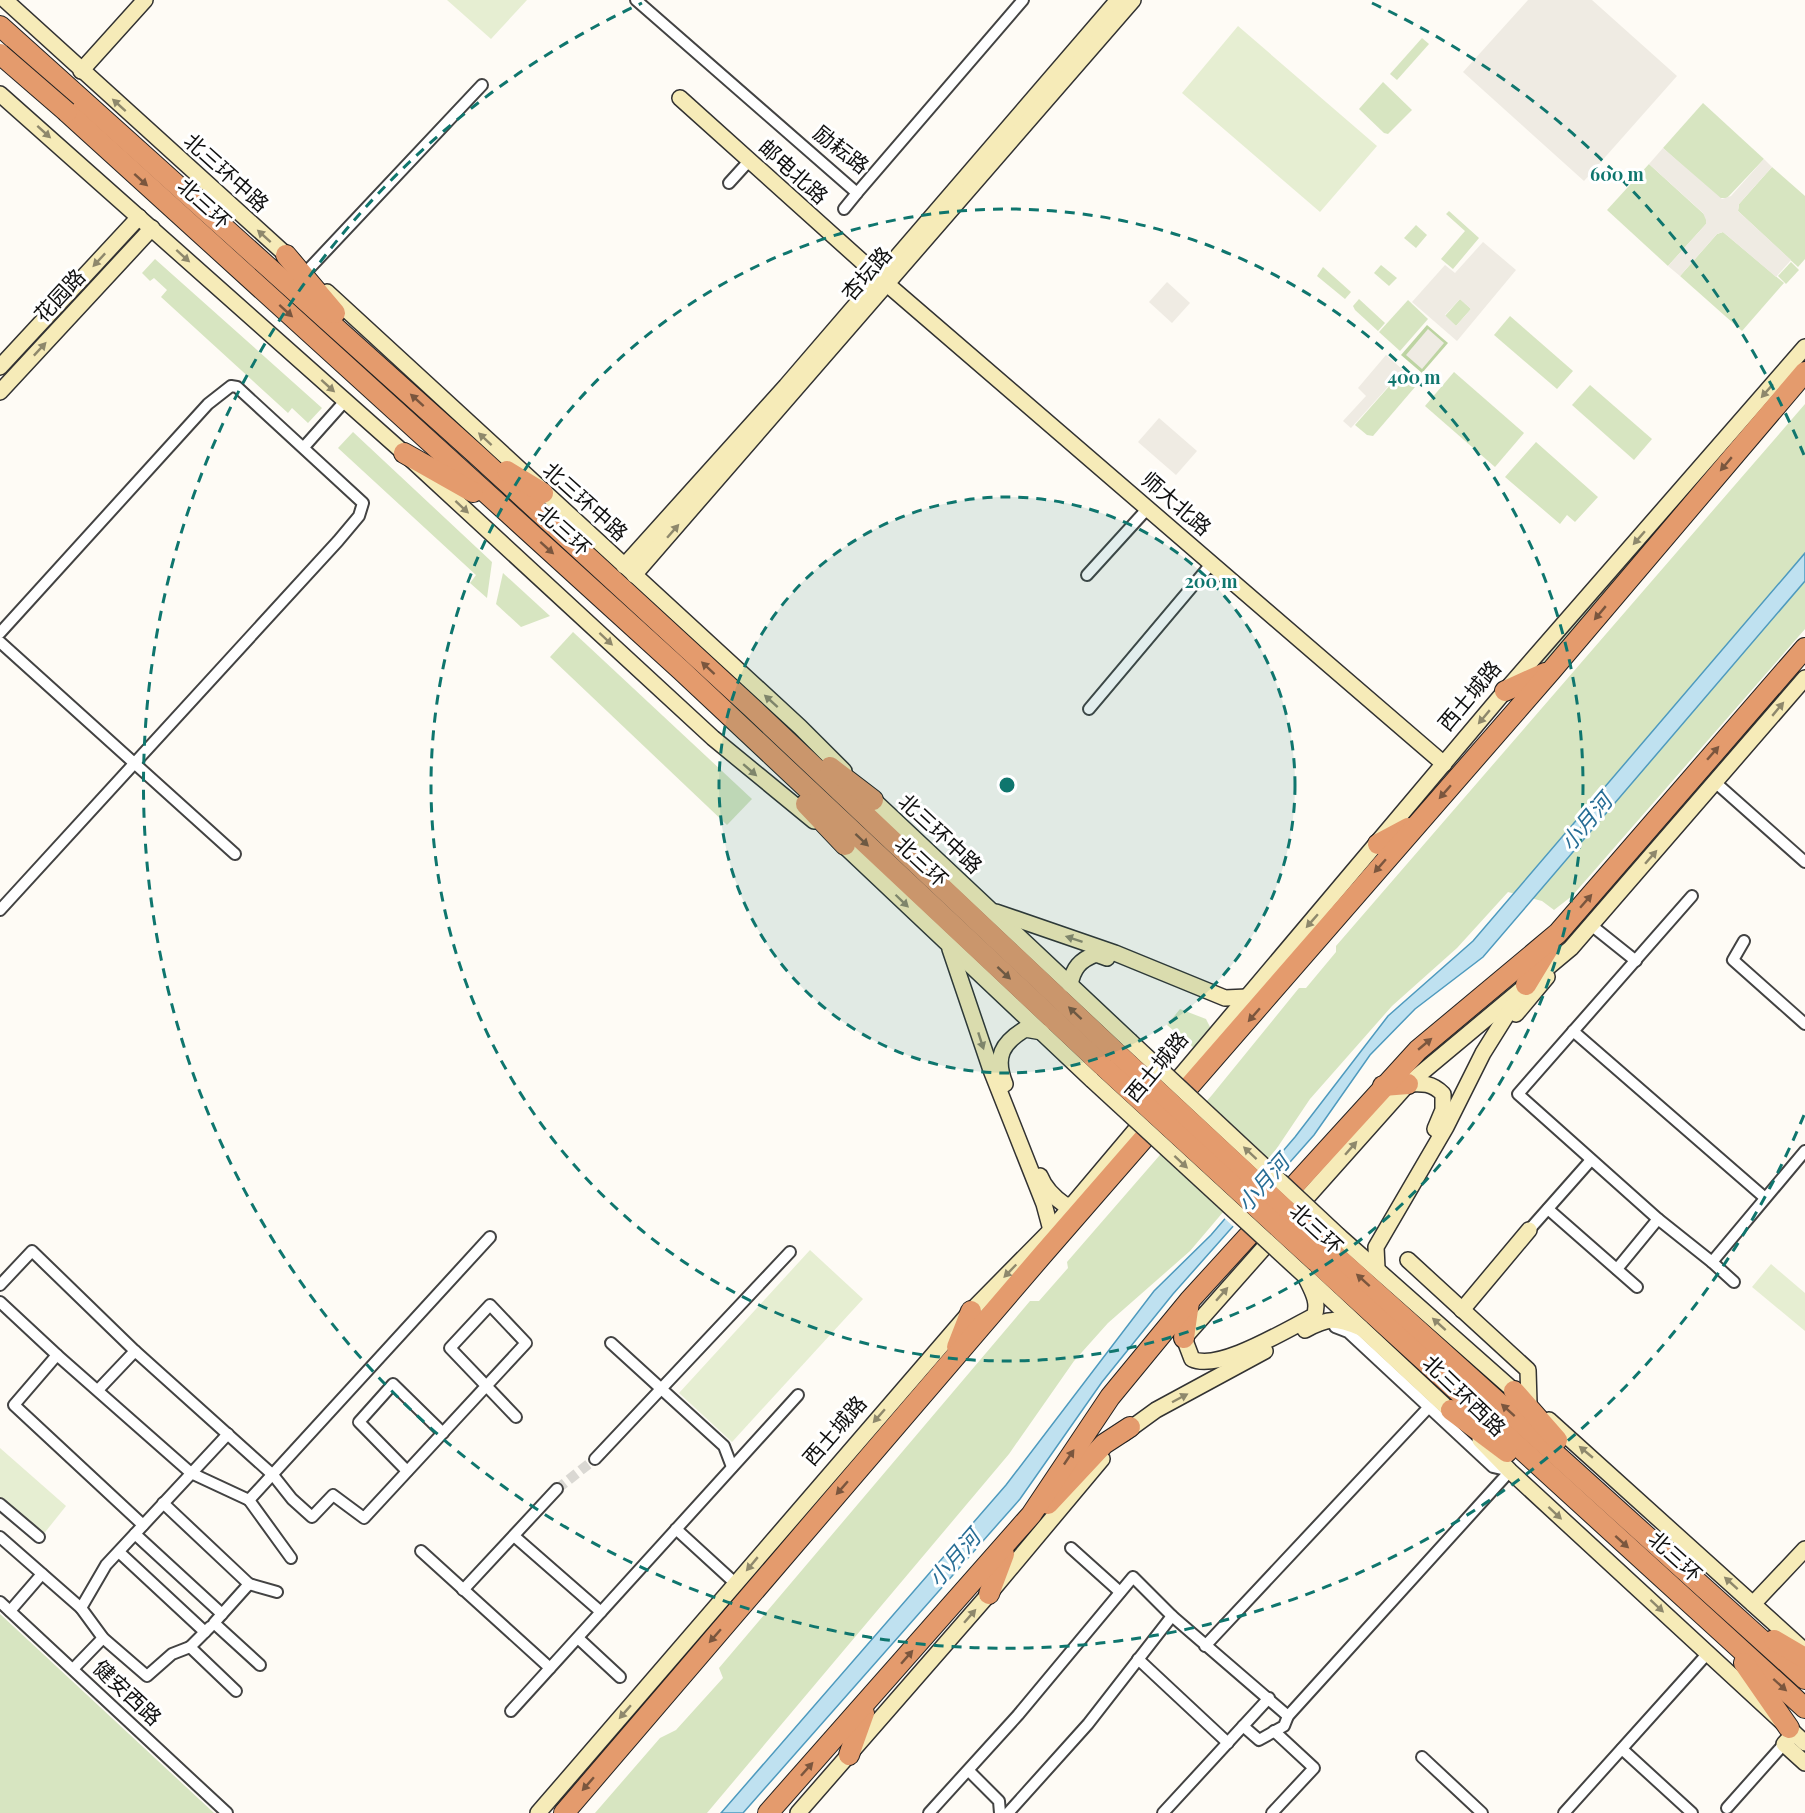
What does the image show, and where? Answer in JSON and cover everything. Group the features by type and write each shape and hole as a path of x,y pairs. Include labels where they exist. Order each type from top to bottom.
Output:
{"highway":[{"path":"0,16 29,52"},
{"name":"北三环","path":"0,26 29,52 74,105 504,509 1111,1060 1322,1256 1600,1522 1805,1708"},
{"name":"北三环","path":"0,54 74,105 386,372 751,707 1111,1060"},
{"path":"286,255 386,372"},
{"name":"西土城路","path":"564,1813 1044,1253 1227,1046 1551,671 1805,372"},
{"path":"404,453 504,509"},
{"path":"476,454 543,493"},
{"path":"768,1813 1031,1515 1110,1397 1189,1301 1418,1050 1558,933 1805,648"},
{"path":"681,670 845,845"},
{"path":"1505,692 1551,671"},
{"path":"751,707 873,800"},
{"path":"1378,844 1419,822"},
{"path":"1526,986 1558,933"},
{"path":"1226,1023 1227,1046"},
{"path":"1383,1086 1408,1084"},
{"path":"1071,1205 1103,1188"},
{"path":"1044,1253 1051,1230"},
{"name":"北三环","path":"1322,1256 1616,1507 1805,1679"},
{"path":"1184,1338 1189,1301"},
{"path":"952,1360 971,1311"},
{"path":"1514,1391 1616,1507"},
{"path":"1451,1410 1600,1522"},
{"path":"1031,1515 1055,1499 1104,1444 1130,1427"},
{"path":"989,1594 1010,1540"},
{"path":"1738,1618 1805,1658"},
{"path":"1724,1634 1793,1737"},
{"path":"849,1755 869,1701"}],"street":[{"name":"北三环中路","path":"5,0 306,272 543,493 800,727 873,800 1070,986 1111,1060"},
{"path":"81,71 145,0"},
{"name":"励耘路","path":"636,0 857,193 1023,0"},
{"name":"杏坛路","path":"883,280 1118,0"},
{"name":"杏坛路","path":"629,571 883,280 1133,0"},
{"path":"306,272 482,85"},
{"path":"0,94 404,453 713,738 770,788 845,845 1041,1032"},
{"name":"邮电北路","path":"680,98 883,280"},
{"path":"729,183 749,161"},
{"path":"844,209 857,193"},
{"name":"花园路","path":"0,367 139,217"},
{"name":"花园路","path":"0,392 152,228"},
{"name":"师大北路","path":"883,280 1444,764"},
{"name":"西土城路","path":"538,1813 971,1311 1051,1230 1505,692 1805,346"},
{"path":"0,633 208,404 231,386 237,387 362,500 363,508 338,541 0,910"},
{"path":"304,447 345,401"},
{"path":"1088,575 1148,508"},
{"path":"1089,709 1212,563"},
{"path":"0,642 235,854"},
{"path":"1483,1053 1805,678"},
{"path":"1716,783 1805,862"},
{"path":"1692,896 1518,1094 1658,1220 1734,1282"},
{"path":"987,908 1115,953 1225,998 1247,997"},
{"path":"1591,925 1636,961"},
{"path":"1744,941 1733,960 1805,1024"},
{"path":"949,946 991,1070 1044,1204 1051,1230"},
{"path":"1322,1256 1317,1308 1314,1316 1222,1361 1206,1363 1192,1359 1184,1338 1408,1084 1571,948"},
{"path":"1070,986 1072,973 1079,963 1096,954 1204,995 1224,1008 1226,1023"},
{"path":"1377,1268 1376,1247 1446,1127 1483,1053 1526,986"},
{"path":"1071,1205 1062,1203 1043,1184 1000,1073 1001,1053 1008,1039 1025,1029 1041,1032 1111,1060"},
{"path":"1573,1031 1764,1197"},
{"name":"北三环西路","path":"1111,1060 1322,1256 1361,1328 1451,1410 1510,1471 1708,1653 1793,1737 1805,1763"},
{"path":"1355,1250 1367,1247 1374,1240 1439,1122 1443,1094 1435,1086 1425,1083 1408,1084"},
{"path":"1712,1262 1738,1233 1764,1197 1805,1151"},
{"path":"1462,1310 1591,1160"},
{"path":"1548,1209 1637,1287"},
{"path":"1617,1269 1658,1220"},
{"path":"249,1500 490,1237"},
{"name":"北三环西路","path":"1322,1256 1355,1250 1601,1465 1805,1651"},
{"path":"0,1285 32,1251 135,1351 273,1475 292,1499 312,1517 333,1495 364,1518 485,1388 526,1342 490,1305 450,1348 485,1388 516,1417"},
{"path":"595,1459 790,1252"},
{"path":"1408,1260 1528,1371 1529,1404"},
{"path":"0,1302 191,1473 249,1500 291,1557"},
{"path":"802,1812 1130,1427 1224,1372 1322,1321 1336,1319 1361,1328"},
{"path":"1243,1726 1258,1740 1284,1726 1288,1716 1510,1471 1493,1467 1348,1332 1335,1327"},
{"path":"611,1343 724,1446 732,1467"},
{"path":"98,1390 135,1351"},
{"path":"57,1355 14,1405 222,1614"},
{"path":"407,1471 359,1422 393,1384 443,1433"},
{"path":"511,1711 798,1395"},
{"path":"1205,1646 1428,1408"},
{"path":"81,1608 106,1566 228,1434"},
{"path":"463,1590 557,1489"},
{"path":"163,1503 249,1584 277,1592"},
{"path":"0,1504 39,1537"},
{"path":"676,1529 735,1583"},
{"path":"514,1536 601,1612"},
{"path":"0,1537 81,1608 103,1638 147,1676 172,1654 190,1647 249,1584"},
{"path":"1071,1548 1120,1592"},
{"path":"1754,1604 1805,1549"},
{"path":"421,1551 550,1668"},
{"path":"120,1553 205,1632"},
{"path":"10,1611 42,1574"},
{"path":"929,1813 969,1771 1133,1577 1205,1646 1288,1716"},
{"name":"健安西路","path":"0,1602 227,1813"},
{"path":"1008,1813 1088,1724 1172,1616"},
{"path":"214,1623 260,1665"},
{"path":"73,1670 103,1638"},
{"path":"578,1638 620,1677"},
{"path":"190,1647 236,1691"},
{"path":"1564,1813 1708,1653"},
{"path":"1138,1659 1228,1743"},
{"path":"1163,1813 1269,1698"},
{"path":"1272,1813 1314,1768 1274,1731"},
{"path":"1727,1808 1793,1737"},
{"path":"1622,1749 1692,1813"},
{"path":"1422,1757 1482,1813"},
{"path":"969,1771 999,1801 1000,1813"}],"green space":[{"path":"447,0 527,0 491,39"},
{"path":"1238,26 1377,146 1320,212 1182,93"},
{"path":"1422,38 1429,44 1397,80 1390,74"},
{"path":"1383,82 1412,110 1388,134 1384,133 1359,109"},
{"path":"1703,103 1764,159 1727,198 1718,198 1663,148"},
{"path":"1649,164 1706,216 1706,224 1668,266 1607,210"},
{"path":"1772,167 1805,196 1805,259 1798,267 1738,211 1739,204"},
{"path":"1449,211 1479,238 1453,269 1441,259 1465,231 1446,214"},
{"path":"1416,225 1427,235 1416,248 1404,238"},
{"path":"1723,232 1784,283 1742,331 1680,276 1717,234"},
{"path":"155,259 322,408 308,423 292,408 288,413 161,297 167,290 154,278 150,281 142,273"},
{"path":"1791,262 1799,270 1786,284 1778,276"},
{"path":"1381,265 1397,278 1389,286 1374,273"},
{"path":"1323,267 1351,292 1345,299 1317,276"},
{"path":"1359,299 1385,323 1378,331 1355,310 1353,306"},
{"path":"1460,299 1471,309 1456,326 1445,316"},
{"path":"1408,300 1428,319 1400,351 1379,332"},
{"path":"1510,316 1573,371 1557,389 1494,335"},
{"path":"1427,325 1448,343 1422,373 1401,355"},
{"path":"1805,357 1805,363 1538,674 1539,666"},
{"path":"1454,372 1524,433 1495,467 1425,406"},
{"path":"1400,374 1415,387 1373,436 1367,435 1355,425"},
{"path":"1590,385 1652,439 1634,460 1572,405"},
{"path":"1805,404 1805,629 1572,896 1554,910 1542,901 1508,892 1457,948 1392,1006 1310,1099 1275,1151 1190,1251 1108,1323 1074,1361 1009,1454 707,1813 595,1813 660,1738 676,1730 723,1678 719,1668 1030,1301 1039,1301 1068,1268 1067,1262 1212,1095 1299,988 1306,988 1336,952 1336,946"},
{"path":"353,432 492,562 487,598 470,583 476,575 338,448"},
{"path":"1536,442 1598,497 1575,522 1567,515 1560,524 1505,477"},
{"path":"503,573 550,616 521,627 496,604"},
{"path":"573,632 752,799 727,825 550,657"},
{"path":"1180,1009 1206,1019 1211,1029 1194,1048 1167,1025"},
{"path":"810,1250 863,1299 732,1442 679,1393"},
{"path":"1771,1264 1805,1293 1805,1331 1752,1287"},
{"path":"0,1448 66,1506 42,1536 0,1501"},
{"path":"0,1614 214,1813 0,1813"}],"shaded area":[{"path":"1528,0 1592,0 1677,76 1584,181 1463,72"},
{"path":"1663,148 1722,199 1731,196 1764,159 1772,167 1739,204 1738,211 1791,260 1776,277 1723,232 1717,234 1680,276 1668,266 1706,224 1706,220 1703,213 1649,164"},
{"path":"1483,242 1516,270 1457,341 1412,302 1445,265 1455,273","holes":["1460,299 1471,309 1456,326 1445,315"]},
{"path":"1167,282 1190,303 1172,323 1149,302"},
{"path":"1428,329 1444,343 1422,369 1406,355"},
{"path":"1386,355 1403,370 1351,428 1343,421 1366,396 1358,388"},
{"path":"1159,418 1197,451 1176,475 1138,442"}],"water":[{"name":"小月河","path":"1805,553 1805,581 1483,957 1415,1009 1370,1055 1314,1135 1173,1294 1102,1382 1020,1499 743,1813 721,1813 1006,1485 1154,1291 1211,1235 1295,1137 1388,1016 1473,941"}],"pier":[{"path":"1274,1156 1288,1169 1235,1228 1223,1217"}],"tunnel":[{"path":"557,1489 595,1459"}]}
